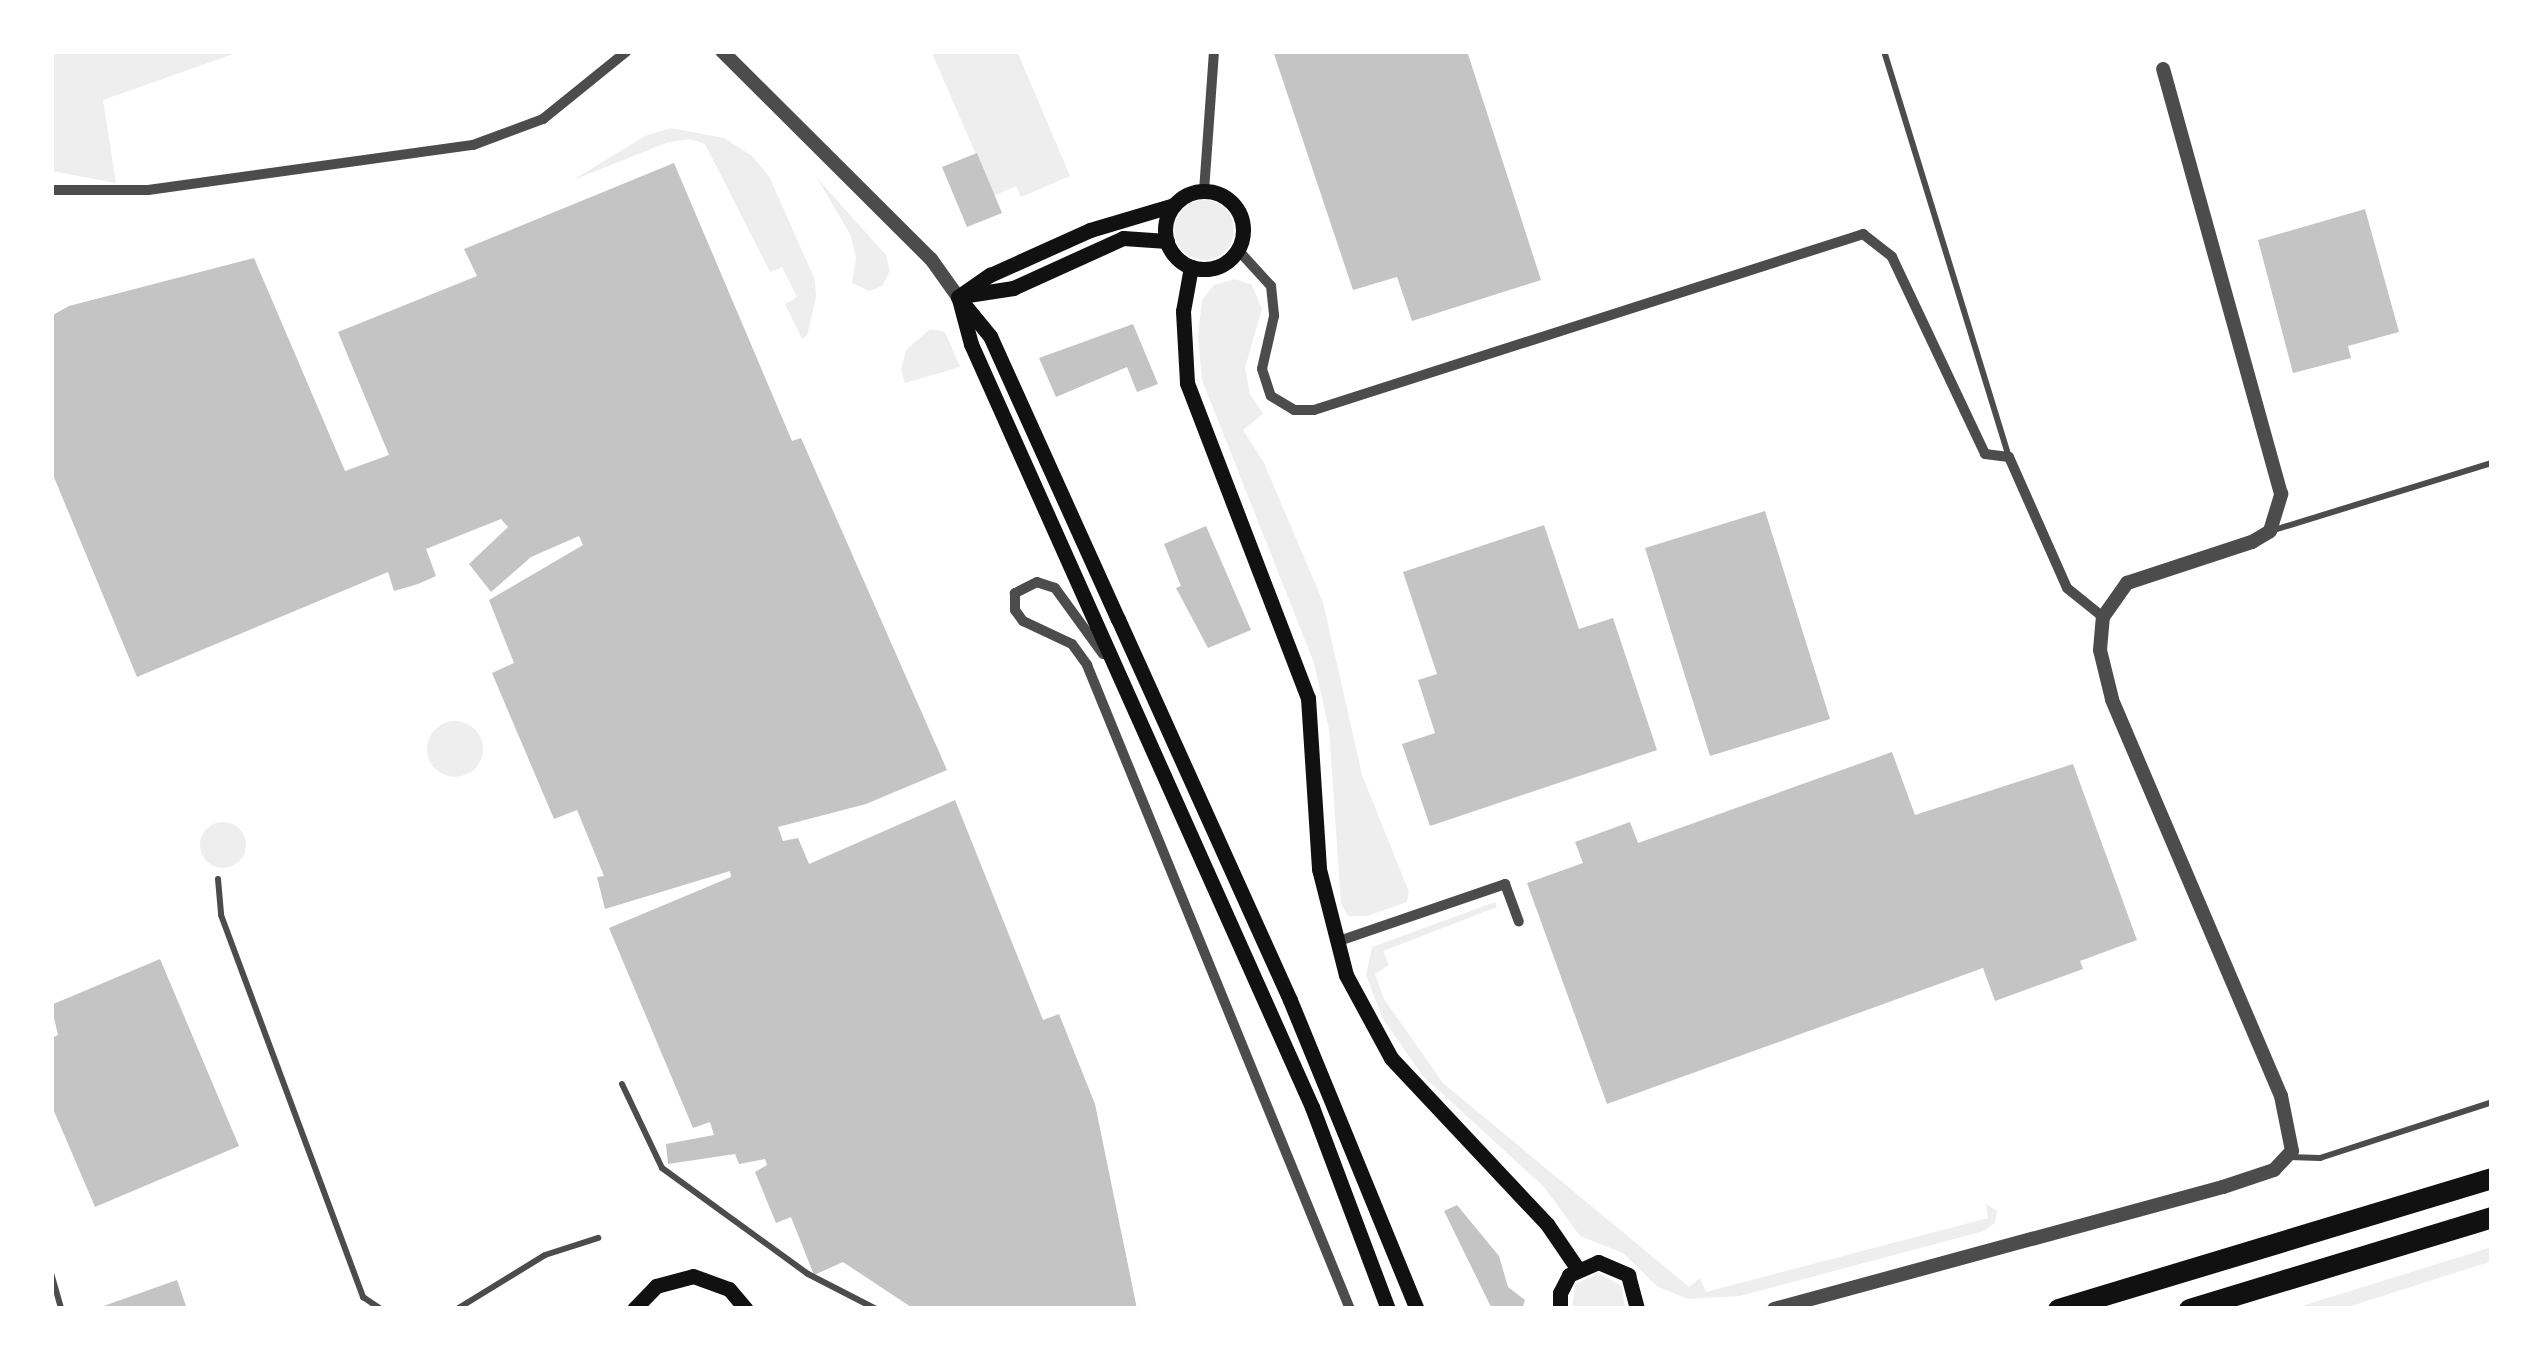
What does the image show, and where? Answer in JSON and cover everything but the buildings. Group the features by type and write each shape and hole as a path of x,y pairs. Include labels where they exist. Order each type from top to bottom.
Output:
{"highway":[{"path":"2058,1309 2492,1178"},
{"path":"2189,1309 2492,1217"}],"main road":[{"path":"958,296 990,275 1090,230 1174,206 1204,191 1227,198 1237,208 1243,232 1238,250 1217,267 1191,267 1178,259 1166,241 1165,225 1174,206"},
{"path":"958,296 1013,288 1123,238 1166,241"},
{"path":"1191,267 1183,311 1187,383 1308,698 1319,869 1335,943 1363,1014 1391,1058 1546,1224 1577,1268"},
{"path":"958,296 971,344 1312,1107 1388,1309"},
{"path":"958,296 990,336 1290,1000 1418,1309"},
{"path":"1560,1309 1561,1288 1577,1268 1598,1262 1620,1268 1634,1285 1642,1308"},
{"path":"634,1309 656,1286 693,1276 721,1284 746,1309"}],"street":[{"path":"51,190 148,190 473,145 543,119 627,51"},
{"path":"722,51 931,259 958,296"},
{"path":"1204,191 1214,51"},
{"path":"1774,1309 2223,1187 2275,1170 2290,1157 2290,1126 2282,1096 2112,700 2100,650 2103,617 2114,594 2140,575 2234,549 2270,531 2282,494 2158,51"},
{"path":"1238,250 1271,286 1274,316 1262,369 1271,396 1282,406 1314,410 1863,235 1892,256 1985,454 2009,457 2067,588 2103,617"},
{"path":"1123,685 1055,588 1037,582 1015,593 1015,610 1023,621 1072,644 1087,664 1350,1309"},
{"path":"1335,943 1504,884 1519,922"}],"lane":[{"path":"1884,51 2009,457"},
{"path":"2270,531 2492,463"},
{"path":"218,879 221,915 363,1297 381,1309"},
{"path":"622,1084 662,1168 808,1274 876,1309"},
{"path":"2290,1157 2320,1158 2492,1102"},
{"path":"457,1309 545,1255 598,1238"},
{"path":"51,1273 61,1309"}],"shaded area":[{"path":"51,51 242,51 103,100 116,183 51,171"},
{"path":"931,51 1017,51 1070,176 1021,197 1016,186 994,196"},
{"path":"671,128 724,138 752,156 769,176 815,280 807,336 802,339 785,304 797,297 782,267 770,272 705,144 690,139 669,142 573,180 645,136"},
{"path":"817,178 886,255 890,271 882,286 870,291 852,283 856,257 850,234"},
{"path":"1204,200 1225,209 1234,230 1225,251 1204,260 1183,251 1174,230 1183,209"},
{"path":"1235,279 1252,285 1262,309 1245,368 1250,394 1263,414 1243,430 1264,463 1323,602 1362,775 1409,892 1407,902 1367,916 1348,916 1341,904 1329,729 1314,663 1202,380 1198,336 1202,300 1214,285"},
{"path":"930,329 945,332 960,367 905,383 901,370 906,350"},
{"path":"455,721 475,729 483,749 475,769 455,777 435,769 427,749 435,729"},
{"path":"223,822 239,829 246,845 239,861 223,868 207,861 200,845 207,829"},
{"path":"1495,902 1497,907 1383,951 1389,965 1375,974 1384,999 1443,1083 1689,1287 1700,1278 1706,1292 1988,1218 1986,1204 1997,1211 1995,1223 1984,1231 1740,1296 1688,1299 1658,1287 1623,1253 1580,1236 1544,1187 1423,1076 1383,1019 1366,975 1372,947"},
{"path":"2492,1247 2492,1261 2342,1309 2292,1309"},
{"path":"1598,1273 1622,1286 1625,1309 1572,1309 1575,1285"}]}
